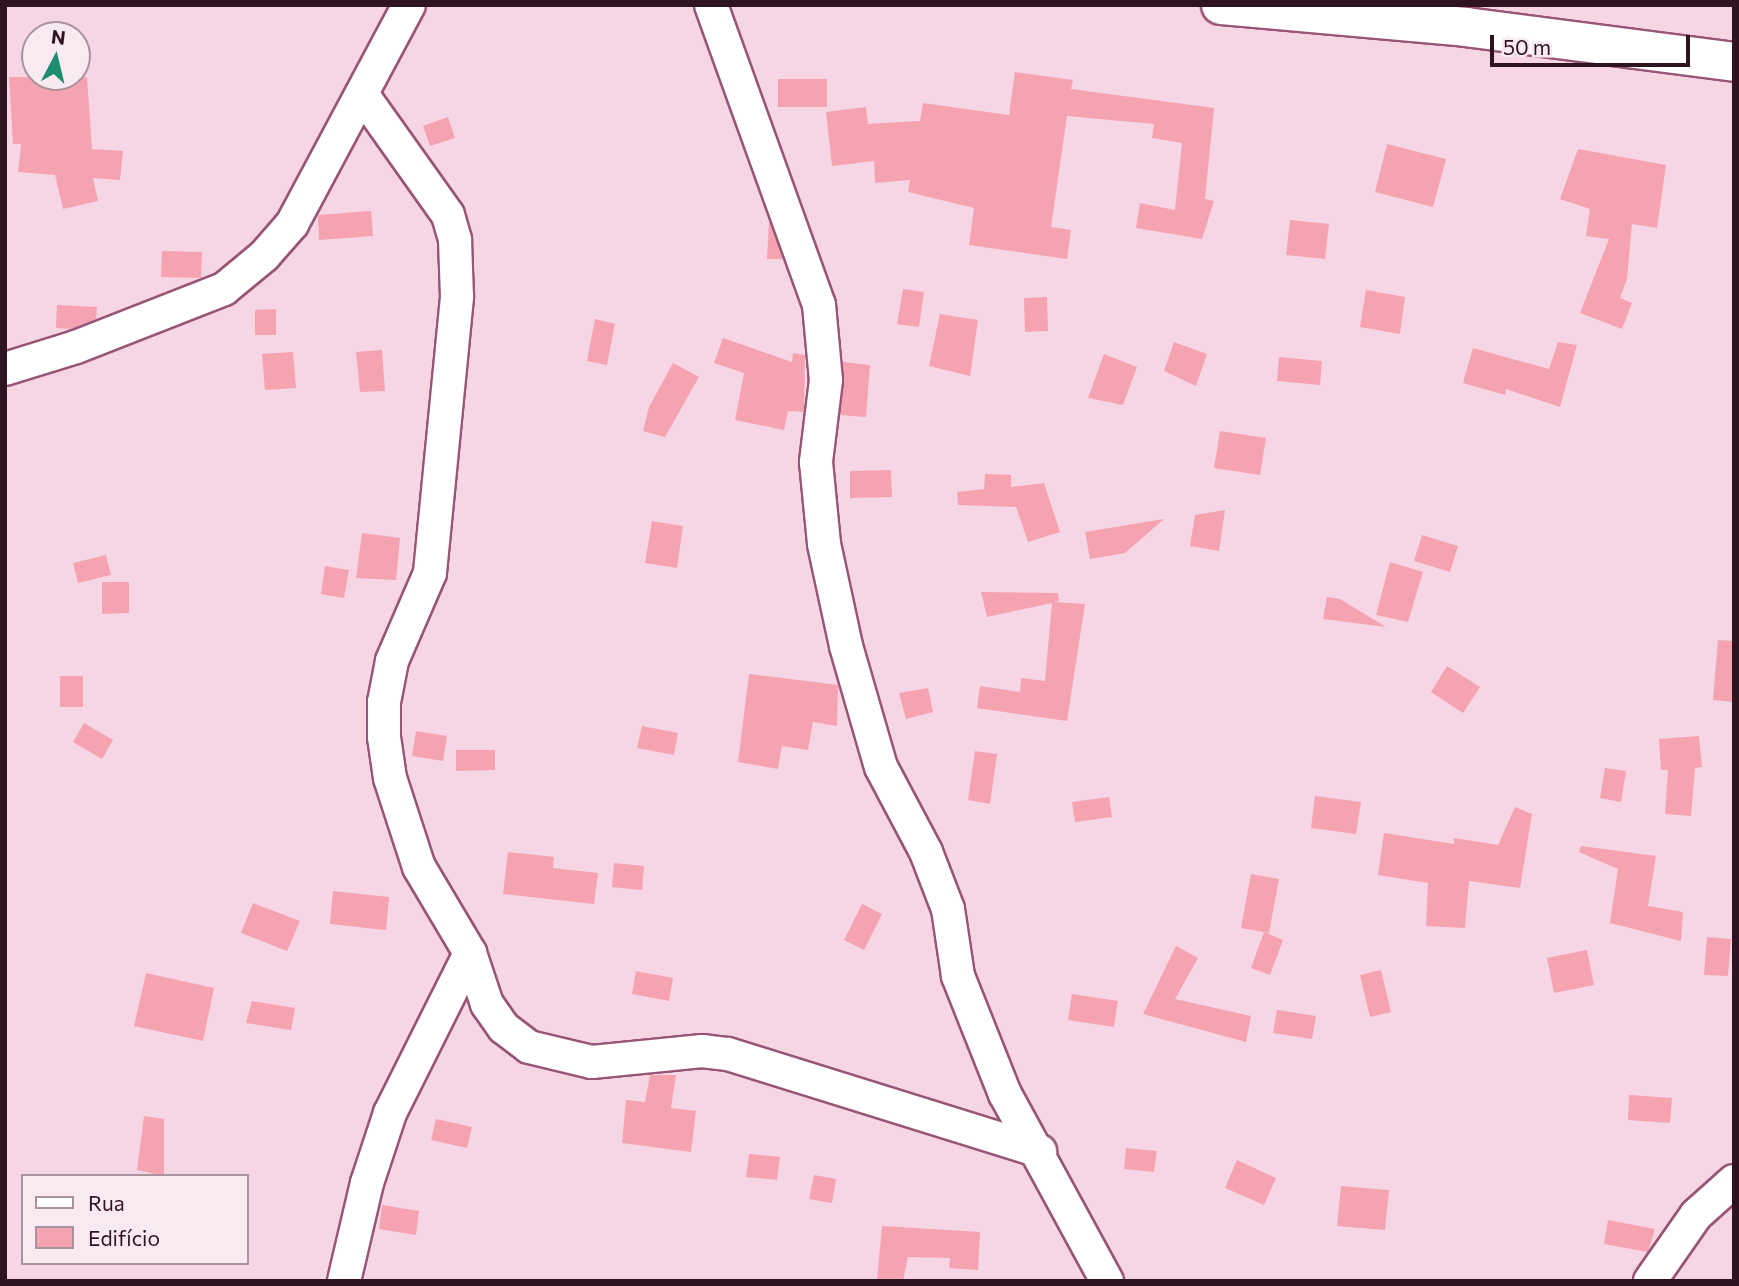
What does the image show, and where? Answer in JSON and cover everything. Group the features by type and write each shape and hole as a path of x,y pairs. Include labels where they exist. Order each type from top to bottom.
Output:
{"main road":[{"path":"1221,5 1286,8 1466,26 1734,62"}],"street":[{"path":"5,369 76,347 224,289 264,257 292,224 409,5"},
{"path":"711,5 819,305 826,380 816,462 824,544 861,700 881,767 926,852 948,909 958,976 976,1027 1005,1094 1040,1151 1107,1281"},
{"path":"362,94 448,215 455,240 457,297 430,573 393,661 384,702 384,737 390,778 419,867 470,953 487,1004 504,1028 530,1047 592,1062 702,1051 728,1054 1040,1151"},
{"path":"344,1281 366,1183 390,1113 470,953"},
{"path":"1650,1281 1696,1215 1734,1181"}],"building":[{"path":"1015,72 1073,80 1071,89 1214,108 1205,199 1214,201 1202,239 1136,228 1140,203 1175,210 1182,143 1152,138 1154,124 1067,116 1051,227 1071,230 1067,259 969,245 974,208 908,192 910,180 875,183 874,161 832,166 826,112 866,107 868,124 920,121 923,103 1009,115"},
{"path":"9,77 21,77 21,91 88,91 92,149 123,151 120,180 93,178 98,201 63,209 55,175 18,172 21,144 13,144"},
{"path":"778,79 827,79 827,107 778,107"},
{"path":"448,117 455,138 430,146 423,126"},
{"path":"1387,144 1446,159 1433,207 1375,192"},
{"path":"1578,149 1666,165 1657,228 1632,224 1627,279 1620,298 1632,303 1622,329 1580,313 1609,239 1586,236 1590,209 1560,199"},
{"path":"371,211 373,236 319,240 318,215"},
{"path":"1290,220 1329,224 1325,259 1286,255"},
{"path":"769,221 783,259 767,259"},
{"path":"162,251 202,252 201,278 161,277"},
{"path":"903,289 924,292 919,327 897,324"},
{"path":"1366,290 1405,297 1400,334 1360,327"},
{"path":"1047,297 1048,331 1025,332 1024,298"},
{"path":"57,305 97,307 96,319 71,329 56,328"},
{"path":"276,309 276,335 255,335 255,310"},
{"path":"940,314 978,320 970,376 929,366"},
{"path":"595,319 615,324 607,365 587,361"},
{"path":"723,338 792,362 793,353 805,355 804,412 788,411 784,430 735,420 744,373 714,363"},
{"path":"1174,342 1207,354 1196,386 1164,371"},
{"path":"1558,342 1577,345 1560,407 1506,389 1505,395 1463,383 1473,348 1549,369"},
{"path":"382,350 385,391 360,392 356,352"},
{"path":"293,352 296,388 265,390 262,354"},
{"path":"1104,354 1137,367 1123,405 1088,398"},
{"path":"1279,357 1322,361 1320,385 1277,381"},
{"path":"843,362 870,365 866,417 840,415"},
{"path":"673,363 699,377 665,437 643,431 649,407"},
{"path":"1220,431 1266,438 1260,475 1214,468"},
{"path":"891,470 892,497 850,498 850,471"},
{"path":"985,474 1011,475 1011,487 1044,483 1060,532 1028,542 1016,507 958,505 957,492 984,489"},
{"path":"1225,510 1219,551 1190,546 1195,515"},
{"path":"1164,519 1125,553 1090,559 1085,532"},
{"path":"652,521 683,526 677,568 645,563"},
{"path":"362,533 400,538 396,580 356,578"},
{"path":"1422,535 1458,546 1450,572 1414,561"},
{"path":"106,555 111,575 78,583 73,563"},
{"path":"1390,562 1423,572 1408,622 1376,615"},
{"path":"325,566 349,570 344,598 321,594"},
{"path":"102,582 129,582 129,613 102,614"},
{"path":"981,592 1058,593 1059,601 1054,602 1085,604 1067,721 977,708 980,686 1020,692 1021,678 1045,681 1052,603 987,617"},
{"path":"1327,597 1340,599 1386,627 1323,619"},
{"path":"1718,640 1734,641 1734,702 1713,700"},
{"path":"1447,666 1480,687 1463,713 1431,692"},
{"path":"749,674 838,685 837,726 813,722 808,750 782,746 778,769 738,762"},
{"path":"60,676 83,676 83,707 60,707"},
{"path":"928,688 933,712 906,719 899,693"},
{"path":"84,723 113,740 102,759 73,742"},
{"path":"642,726 678,733 674,755 637,748"},
{"path":"416,731 447,736 443,761 412,756"},
{"path":"1699,736 1702,767 1695,768 1691,816 1665,814 1668,770 1661,770 1659,739"},
{"path":"456,750 495,750 495,770 456,771"},
{"path":"975,751 997,754 990,804 968,800"},
{"path":"1605,768 1626,771 1621,802 1600,798"},
{"path":"1315,796 1361,802 1356,834 1311,828"},
{"path":"1109,797 1112,817 1075,822 1072,802"},
{"path":"1515,807 1532,814 1520,888 1469,881 1465,928 1426,926 1428,883 1378,875 1384,833 1454,844 1454,838 1498,845"},
{"path":"1581,846 1656,856 1648,906 1683,912 1681,941 1610,923 1618,869 1579,852"},
{"path":"508,852 554,857 553,868 598,873 594,904 503,894"},
{"path":"614,863 644,866 642,890 612,887"},
{"path":"1251,874 1279,879 1269,933 1241,928"},
{"path":"333,891 389,897 386,930 330,924"},
{"path":"253,903 300,921 287,951 241,933"},
{"path":"862,904 882,914 864,950 844,940"},
{"path":"1264,932 1283,940 1270,975 1251,968"},
{"path":"1707,937 1731,939 1728,976 1704,975"},
{"path":"1176,946 1198,958 1175,999 1251,1016 1246,1042 1143,1014"},
{"path":"1587,950 1594,985 1554,993 1547,958"},
{"path":"1381,970 1391,1012 1370,1017 1360,975"},
{"path":"636,971 673,978 669,1001 632,994"},
{"path":"146,973 214,988 203,1041 134,1026"},
{"path":"1072,994 1118,1001 1114,1027 1068,1020"},
{"path":"252,1001 295,1008 291,1030 246,1023"},
{"path":"1277,1010 1316,1016 1312,1039 1273,1033"},
{"path":"650,1075 676,1075 671,1108 696,1111 691,1152 622,1143 626,1100 645,1102"},
{"path":"1629,1095 1672,1098 1670,1123 1628,1120"},
{"path":"144,1116 164,1119 164,1174 137,1170"},
{"path":"436,1119 472,1127 467,1148 431,1140"},
{"path":"1126,1148 1157,1151 1154,1172 1124,1169"},
{"path":"749,1154 780,1157 777,1180 746,1177"},
{"path":"1237,1160 1276,1178 1264,1205 1225,1188"},
{"path":"814,1175 836,1179 832,1203 809,1199"},
{"path":"1341,1186 1389,1190 1385,1230 1337,1226"},
{"path":"382,1205 419,1211 416,1235 379,1229"},
{"path":"1608,1220 1655,1229 1648,1252 1604,1244"},
{"path":"882,1226 980,1232 978,1270 949,1268 950,1258 908,1257 903,1281 877,1281"}]}
